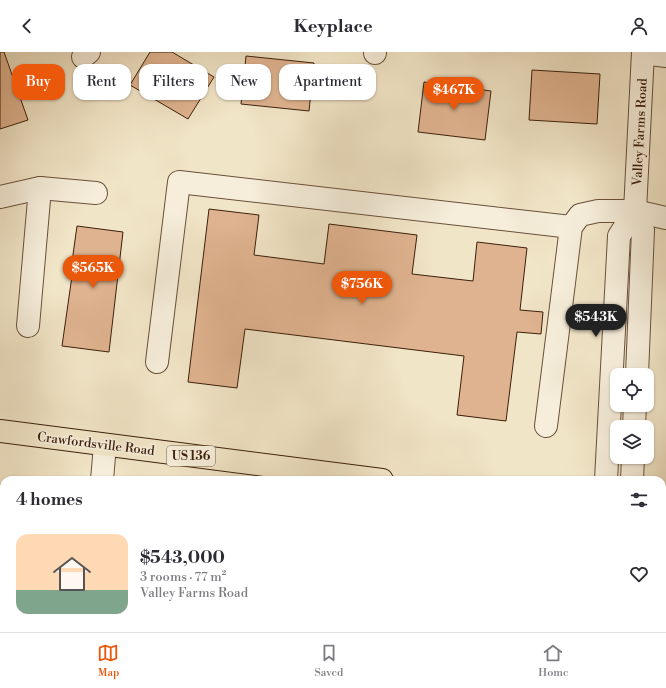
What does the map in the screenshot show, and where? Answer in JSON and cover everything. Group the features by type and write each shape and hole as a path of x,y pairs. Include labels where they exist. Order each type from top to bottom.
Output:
{"main road":[{"name":"Crawfordsville Road","path":"1,428 105,445 326,476"}],"street":[{"path":"643,52 666,56"},
{"name":"Valley Farms Road","path":"637,368 644,230 635,211 643,52"},
{"path":"157,362 179,182 571,227"},
{"path":"28,326 40,188"},
{"path":"0,197 40,188 96,193"},
{"path":"546,426 571,227 580,215 598,211 635,211 666,218"},
{"name":"Valley Farms Road","path":"606,476 619,236 635,211"},
{"path":"102,476 105,445"},
{"path":"632,476 633,464"}],"building":[{"path":"0,52 4,52 12,75 12,100 21,100 28,120 0,129"},
{"path":"150,52 172,52 192,64 143,64"},
{"path":"246,56 314,63 279,64 279,100 310,100 309,111 241,104 241,100 271,100 271,64 245,64"},
{"path":"139,70 139,90 131,86"},
{"path":"532,70 600,74 597,124 529,120"},
{"path":"208,73 214,77 208,87"},
{"path":"424,82 491,91 485,140 418,132"},
{"path":"156,100 200,100 188,119"},
{"path":"209,209 259,215 254,255 324,264 329,224 417,235 412,274 473,281 477,242 527,248 520,310 543,312 541,334 517,332 506,421 457,415 464,356 245,329 237,388 188,382"},
{"path":"77,226 123,232 109,352 62,346 73,269 71,269"}]}
